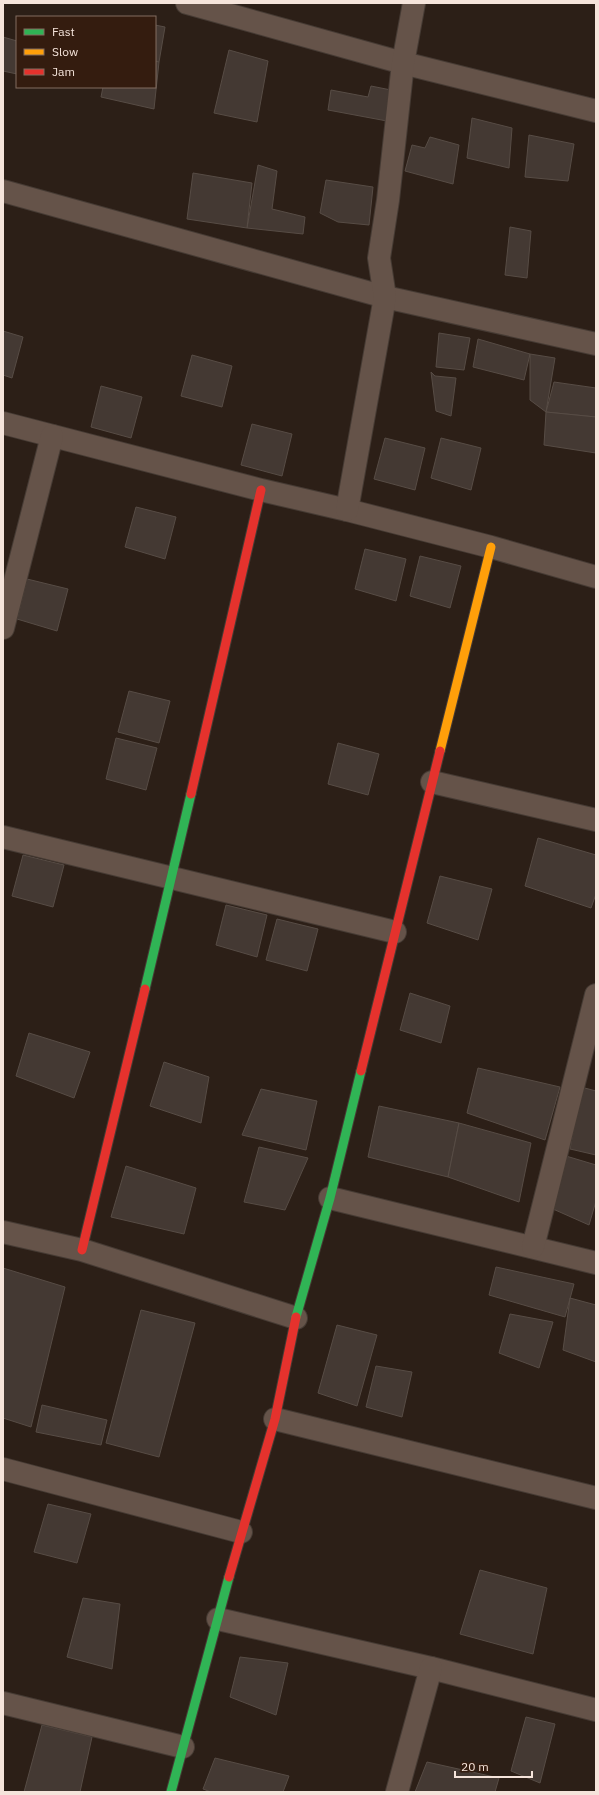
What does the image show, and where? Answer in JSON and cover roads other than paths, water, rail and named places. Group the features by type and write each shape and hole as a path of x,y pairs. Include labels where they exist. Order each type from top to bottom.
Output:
{"street":[{"path":"187,3 403,63 596,111"},
{"path":"347,510 385,297 379,258 388,200 403,63 414,3"},
{"path":"3,191 385,297 596,344"},
{"path":"3,423 261,490 347,510 491,547 596,577"},
{"path":"3,628 52,436"},
{"path":"82,1250 172,878 261,490"},
{"path":"171,1792 241,1532 276,1419 296,1318 330,1198 491,547"},
{"path":"432,782 596,820"},
{"path":"3,837 395,932"},
{"path":"533,1247 596,995"},
{"path":"330,1198 596,1262"},
{"path":"3,1232 82,1250 296,1318"},
{"path":"276,1419 596,1498"},
{"path":"3,1469 241,1532"},
{"path":"218,1619 431,1668 596,1710"},
{"path":"398,1792 431,1668"},
{"path":"3,1703 183,1747"}]}
